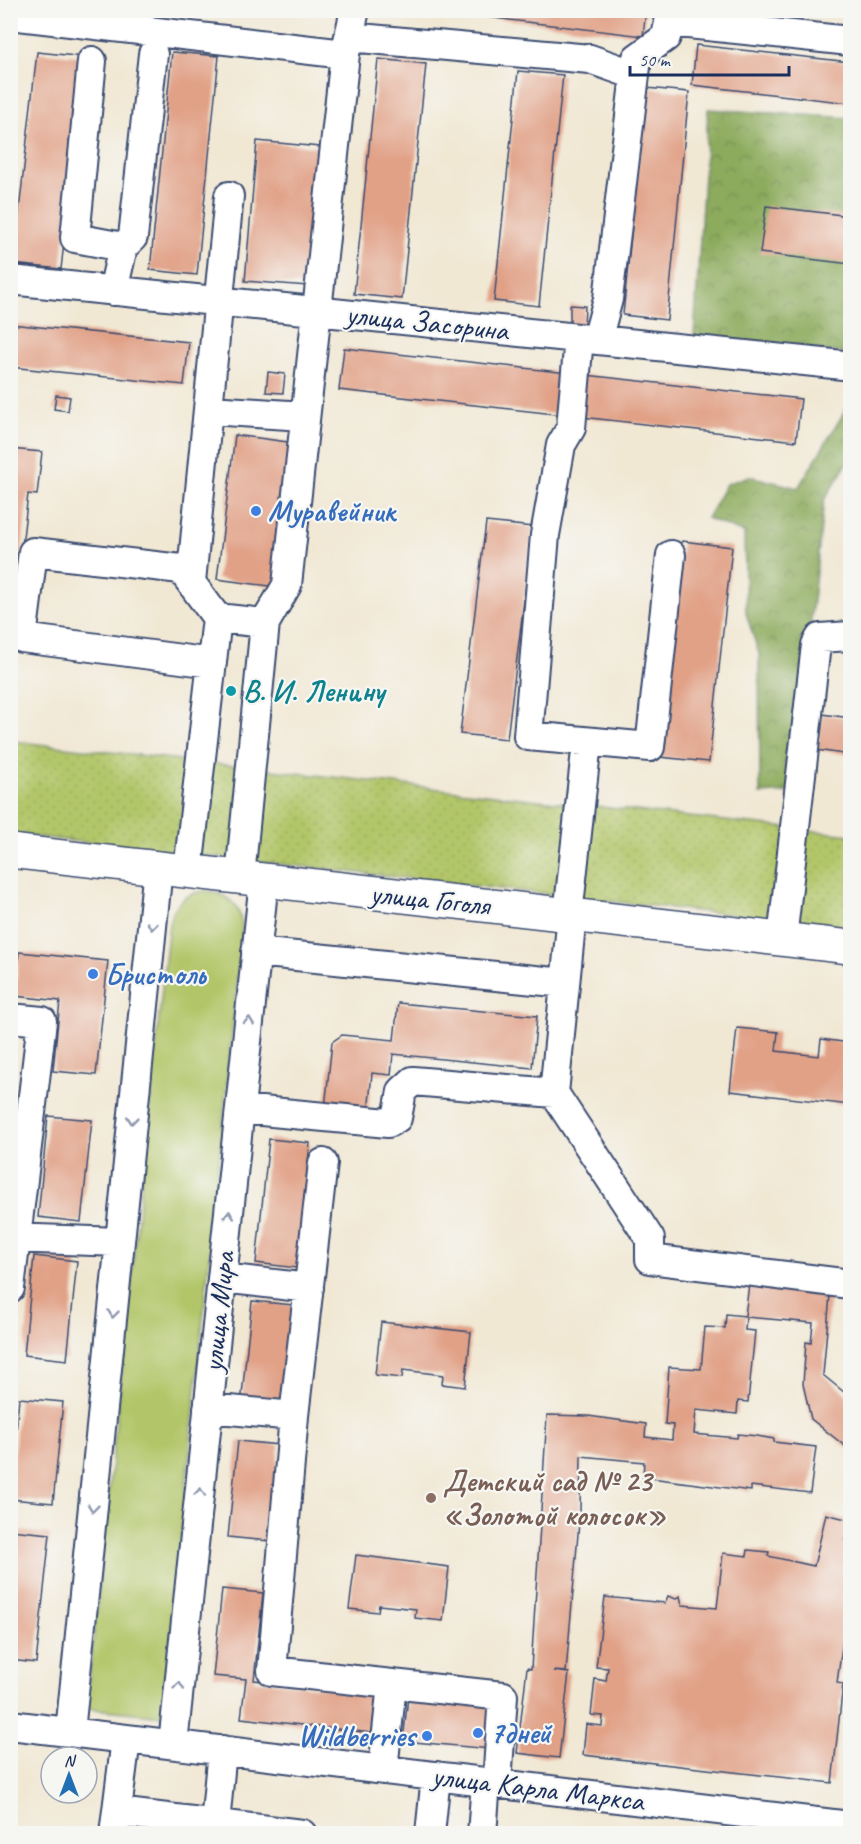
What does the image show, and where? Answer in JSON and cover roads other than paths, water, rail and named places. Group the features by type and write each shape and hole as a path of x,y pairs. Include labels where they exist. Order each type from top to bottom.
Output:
{"main road":[{"name":"улица Гоголя","path":"10,851 850,947"}],"street":[{"path":"10,15 350,34 590,59 635,75"},
{"path":"671,555 650,747 528,736 545,535 561,445 571,428 588,339 608,299 637,58 666,37 668,16 850,40"},
{"path":"217,618 265,623 287,585 350,34"},
{"path":"113,291 123,247 133,237 153,54"},
{"path":"92,61 75,238 123,247"},
{"path":"191,582 229,196"},
{"name":"улица Засорина","path":"10,280 843,365"},
{"path":"209,410 305,416"},
{"path":"70,1732 120,1242 173,870 212,663 217,618 181,568 33,552 22,638 212,663"},
{"name":"улица Мира","path":"173,1744 256,952 252,879 265,623"},
{"path":"782,939 816,645 820,638 850,636"},
{"path":"587,742 554,1094 650,1239 650,1259 850,1284"},
{"path":"256,952 565,983"},
{"path":"10,1018 42,1021 14,1238 10,1288"},
{"path":"240,1109 388,1123 397,1118 402,1091 413,1081 554,1094"},
{"path":"323,1163 294,1416 272,1671 503,1696 482,1833"},
{"path":"14,1238 120,1242"},
{"path":"222,1278 309,1288"},
{"path":"208,1408 294,1416"},
{"path":"383,1770 392,1684"},
{"name":"улица Карла Маркса","path":"10,1725 850,1826"},
{"path":"126,1739 116,1823 215,1824 302,1833"},
{"path":"215,1824 222,1750"},
{"path":"430,1833 436,1776"}],"place":[{"name":"Муравейник","path":"256,511"},
{"name":"В. И. Ленину","path":"231,691"},
{"name":"Бристоль","path":"93,974"},
{"name":"Детский сад № 23 «Золотой колосок»","path":"431,1498"},
{"name":"7дней","path":"478,1733"},
{"name":"Wildberries","path":"427,1736"}]}
